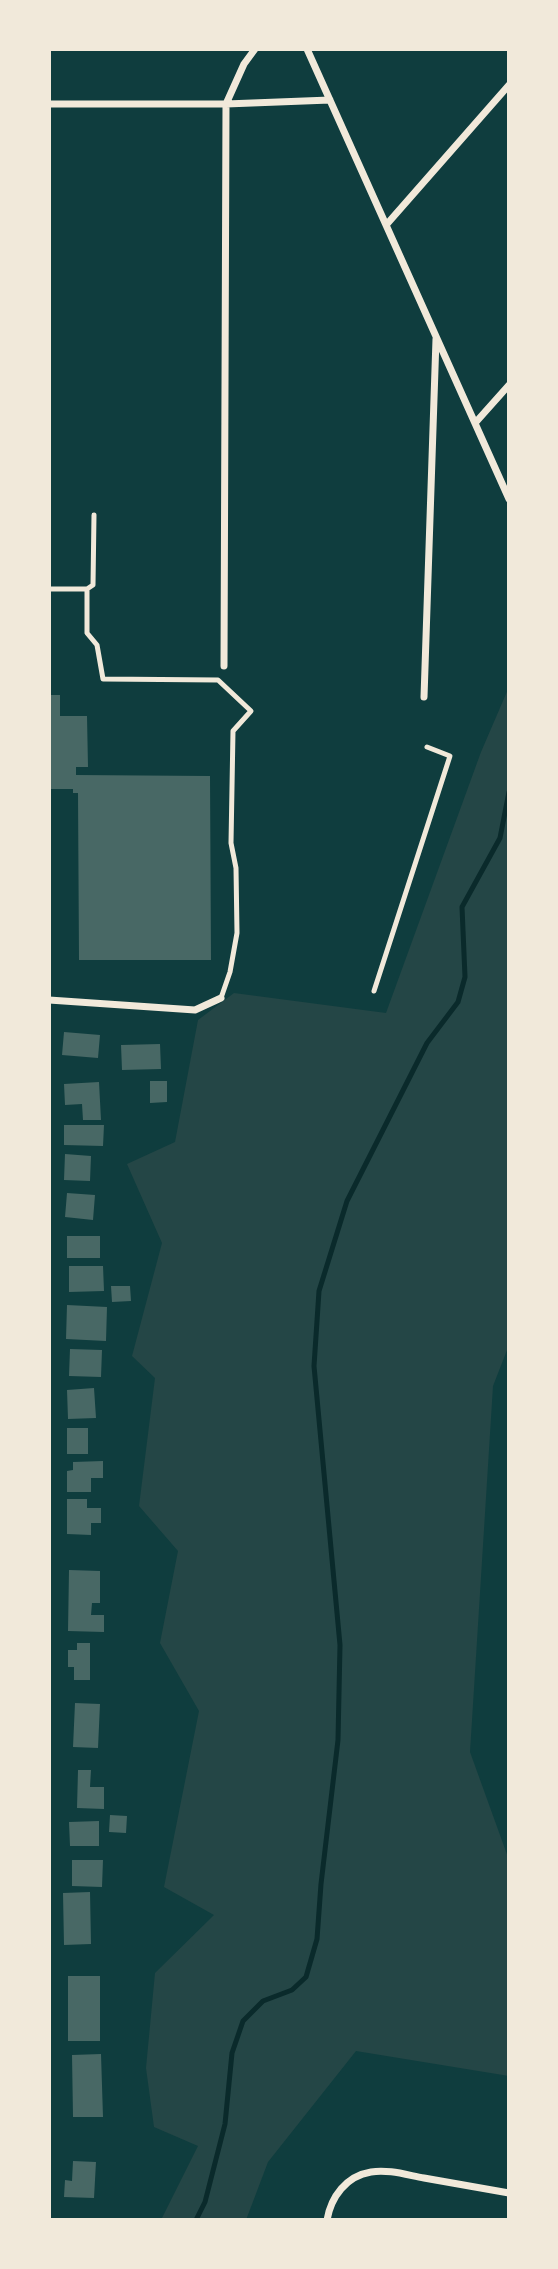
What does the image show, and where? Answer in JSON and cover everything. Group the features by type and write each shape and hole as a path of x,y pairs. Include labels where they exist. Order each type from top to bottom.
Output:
{"street":[{"path":"224,666 226,104 244,64 255,49"},
{"path":"307,49 509,499"},
{"path":"387,225 509,85"},
{"path":"49,104 226,104 330,100"},
{"path":"424,697 436,335"},
{"path":"476,422 509,384"},
{"path":"49,1000 195,1010 221,998"},
{"path":"327,2220 329,2206 336,2193 349,2181 370,2172 393,2172 509,2193"}],"lane":[{"path":"49,589 86,589 93,584 94,515"},
{"path":"86,589 87,633 97,645 103,679 218,680 251,711 233,731 232,843 236,868 236,933 230,972 221,998"},
{"path":"218,680 224,666"},
{"path":"374,991 450,756 427,747"}],"shaded area":[{"path":"509,687 509,1345 493,1386 470,1752 509,1860 509,2076 356,2051 268,2162 246,2220 161,2220 198,2146 154,2127 146,2068 155,1973 214,1915 164,1887 199,1711 160,1643 178,1551 139,1506 155,1378 132,1356 162,1243 127,1164 175,1142 198,1020 234,993 386,1013 481,752"}],"building":[{"path":"49,695 60,695 60,716 87,716 88,767 76,767 76,775 210,776 211,960 79,960 78,793 73,793 73,789 49,789"},
{"path":"64,1032 100,1035 98,1058 62,1055"},
{"path":"160,1044 161,1069 122,1070 121,1045"},
{"path":"150,1081 167,1081 167,1102 150,1103"},
{"path":"99,1082 101,1120 83,1120 82,1104 65,1105 64,1084"},
{"path":"64,1125 104,1125 103,1146 64,1145"},
{"path":"65,1154 91,1156 90,1181 64,1180"},
{"path":"67,1193 95,1195 93,1220 65,1217"},
{"path":"67,1236 100,1236 100,1258 67,1258"},
{"path":"69,1266 103,1266 104,1291 69,1292"},
{"path":"111,1286 130,1286 131,1301 112,1302"},
{"path":"67,1305 107,1307 106,1341 66,1339"},
{"path":"70,1349 102,1350 101,1377 69,1376"},
{"path":"94,1388 96,1418 68,1419 67,1390"},
{"path":"67,1428 88,1428 88,1454 67,1454"},
{"path":"103,1461 103,1478 91,1478 91,1492 67,1492 67,1471 73,1470 73,1462"},
{"path":"67,1499 87,1499 87,1508 101,1508 101,1523 91,1523 91,1535 67,1534"},
{"path":"69,1570 100,1571 100,1603 92,1603 91,1615 104,1615 104,1632 68,1631"},
{"path":"77,1643 90,1643 90,1680 74,1680 74,1667 68,1667 68,1650 77,1650"},
{"path":"75,1703 100,1704 98,1748 73,1747"},
{"path":"78,1770 91,1770 90,1787 104,1787 104,1809 77,1808"},
{"path":"110,1815 127,1816 126,1833 109,1832"},
{"path":"99,1821 99,1846 70,1846 69,1822"},
{"path":"72,1860 103,1860 102,1887 72,1886"},
{"path":"90,1892 91,1944 64,1945 63,1893"},
{"path":"68,1976 100,1976 100,2041 68,2041"},
{"path":"101,2054 103,2117 73,2117 72,2055"},
{"path":"73,2161 96,2162 94,2198 64,2197 65,2180 72,2181"}],"waterway":[{"path":"196,2220 205,2202 225,2124 232,2053 243,2021 263,2001 292,1990 306,1977 317,1939 338,1740 340,1645 314,1366 319,1291 347,1201 427,1043 458,1002 465,977 462,907 500,838 509,792"}]}
